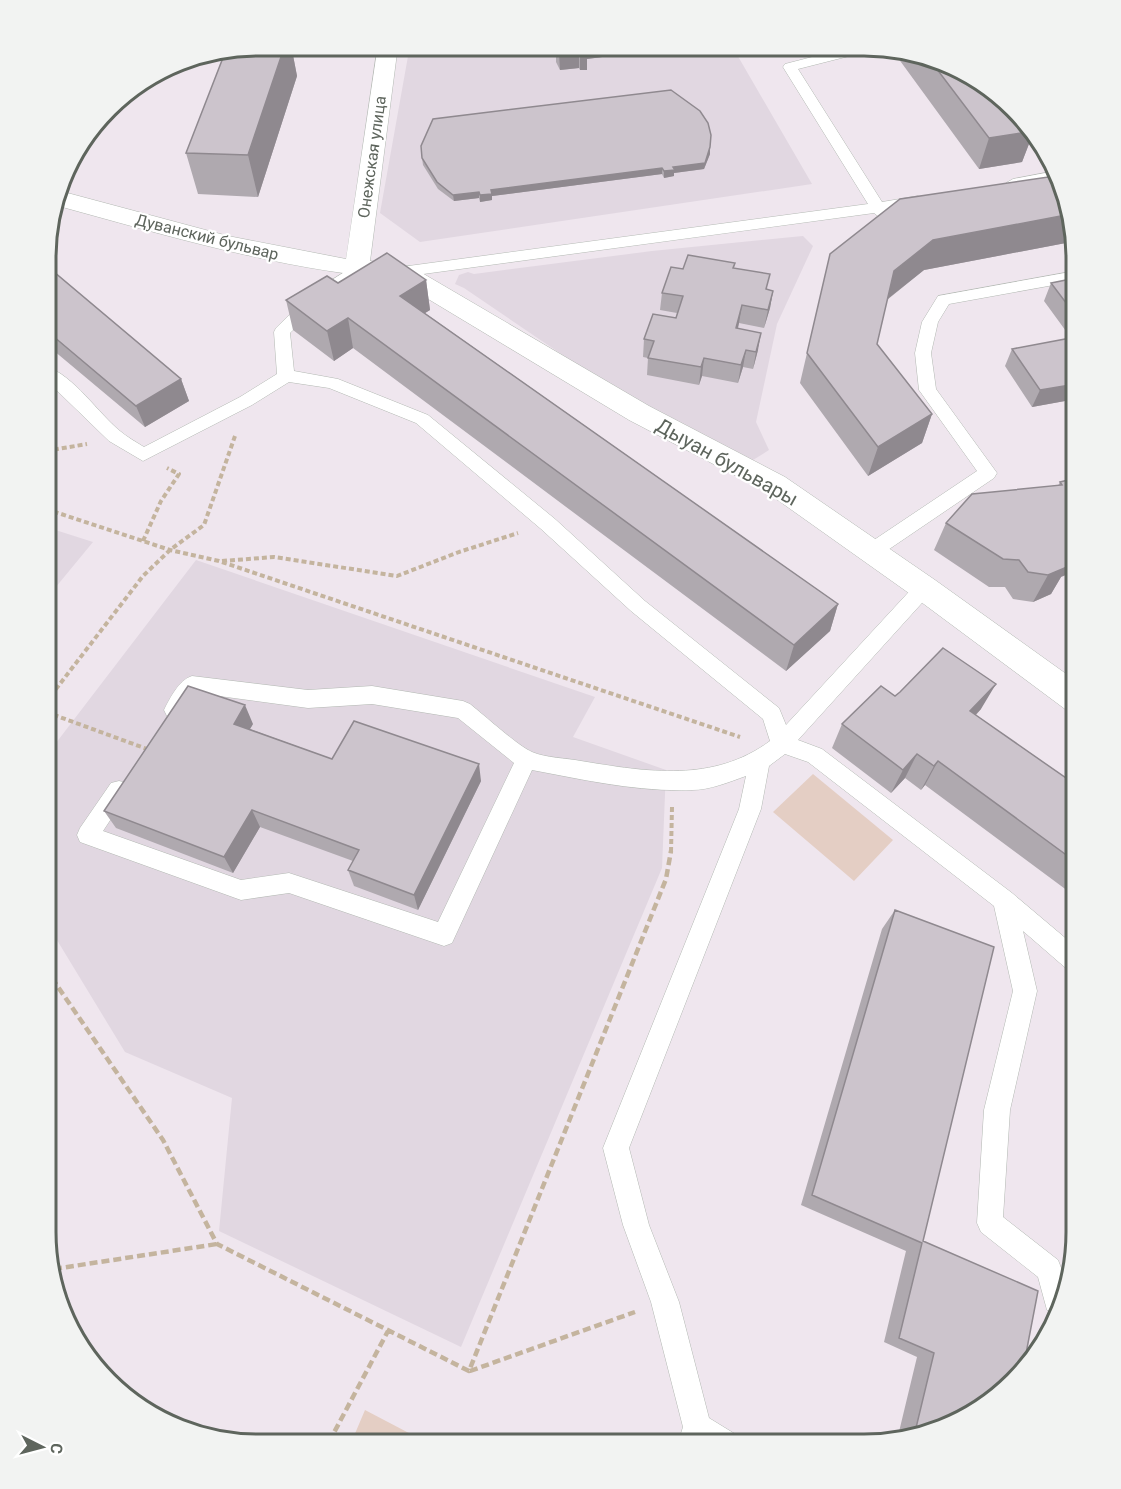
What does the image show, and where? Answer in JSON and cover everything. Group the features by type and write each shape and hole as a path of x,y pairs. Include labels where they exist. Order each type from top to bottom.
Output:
{"street":[{"name":"Онежская улица","path":"357,269 386,56"},
{"name":"Дуванский бульвар","path":"64,200 242,249 357,269"},
{"name":"Дыуан бульвары","path":"357,269 401,272 639,413 776,484 1066,691"}],"lane":[{"path":"833,56 790,67 878,208 889,218 903,221"},
{"path":"1000,186 1048,177"},
{"path":"401,272 933,199"},
{"path":"286,376 282,332 319,296 357,269"},
{"path":"872,552 988,472 928,390 922,353 930,322 944,300 1066,278"},
{"path":"56,380 115,437 143,455 246,401 286,376 332,383 422,419 548,524 638,606 772,714 772,751 616,1148 636,1225 665,1302 695,1434"},
{"path":"147,748 192,684 308,699 372,695 463,710 526,760 621,777 694,781 723,775 772,751 924,588"},
{"path":"772,751 815,755 1004,900 1065,953"},
{"path":"127,777 88,835 241,890 289,883 444,935 526,760"},
{"path":"1004,900 1025,991 997,1110 990,1223 1049,1269 1056,1294"}],"path":[{"path":"56,689 143,576 170,550 204,525 246,401"},
{"path":"56,449 115,437"},
{"path":"143,455 179,474 161,501 143,541"},
{"path":"56,511 170,550 219,561 772,751"},
{"path":"219,561 274,557 397,576 459,552 548,524"},
{"path":"56,716 147,748"},
{"path":"469,1371 666,879 671,857 672,780"},
{"path":"56,984 163,1140 217,1244 469,1371 665,1302"},
{"path":"59,1268 217,1244"},
{"path":"334,1434 388,1331"}],"shaded area":[{"path":"408,56 738,56 812,184 420,242 380,213"},
{"path":"803,236 813,246 777,324 756,422 769,450 753,460 648,413 455,284 459,275 468,272 474,274 652,251"},
{"path":"56,530 93,542 56,587"},
{"path":"196,560 595,697 573,737 666,770 662,868 461,1347 219,1231 232,1098 125,1052 56,938 56,743"},
{"path":"813,774 893,840 854,881 773,812"},
{"path":"365,1410 411,1434 355,1434"}],"building":[{"path":"281,56 248,155 186,153 223,59"},
{"path":"937,70 965,83 986,97 1022,133 989,138"},
{"path":"671,90 700,111 708,123 711,135 705,163 673,167 675,170 664,171 662,168 491,190 492,194 480,195 479,192 453,195 437,182 422,158 421,146 433,119"},
{"path":"1049,177 1061,216 933,240 894,271 877,344 932,414 878,447 807,353 830,254 900,199"},
{"path":"387,253 426,280 400,296 838,604 794,645 348,318 327,331 286,300 327,276 338,283"},
{"path":"688,255 735,263 733,268 770,274 766,289 773,291 768,310 742,305 736,328 761,333 756,352 746,350 741,365 704,358 701,367 648,358 654,341 644,339 653,314 676,318 683,296 662,293 671,267 683,269"},
{"path":"56,274 181,379 136,406 56,339"},
{"path":"1066,280 1066,303 1051,283"},
{"path":"1066,339 1066,386 1040,390 1012,349"},
{"path":"1066,481 1066,568 1048,575 1028,572 1019,560 1003,559 946,523 972,494 1062,485 1060,482"},
{"path":"943,648 996,684 970,711 1065,778 1065,854 938,761 934,766 917,754 903,770 842,724 881,686 895,696"},
{"path":"188,686 245,705 234,724 332,759 354,721 479,764 414,895 348,870 359,850 252,810 224,857 104,811"},
{"path":"895,910 994,947 923,1241 1038,1291 1027,1350 1015,1365 976,1399 953,1413 916,1426 934,1353 899,1338 922,1243 812,1195"}]}
